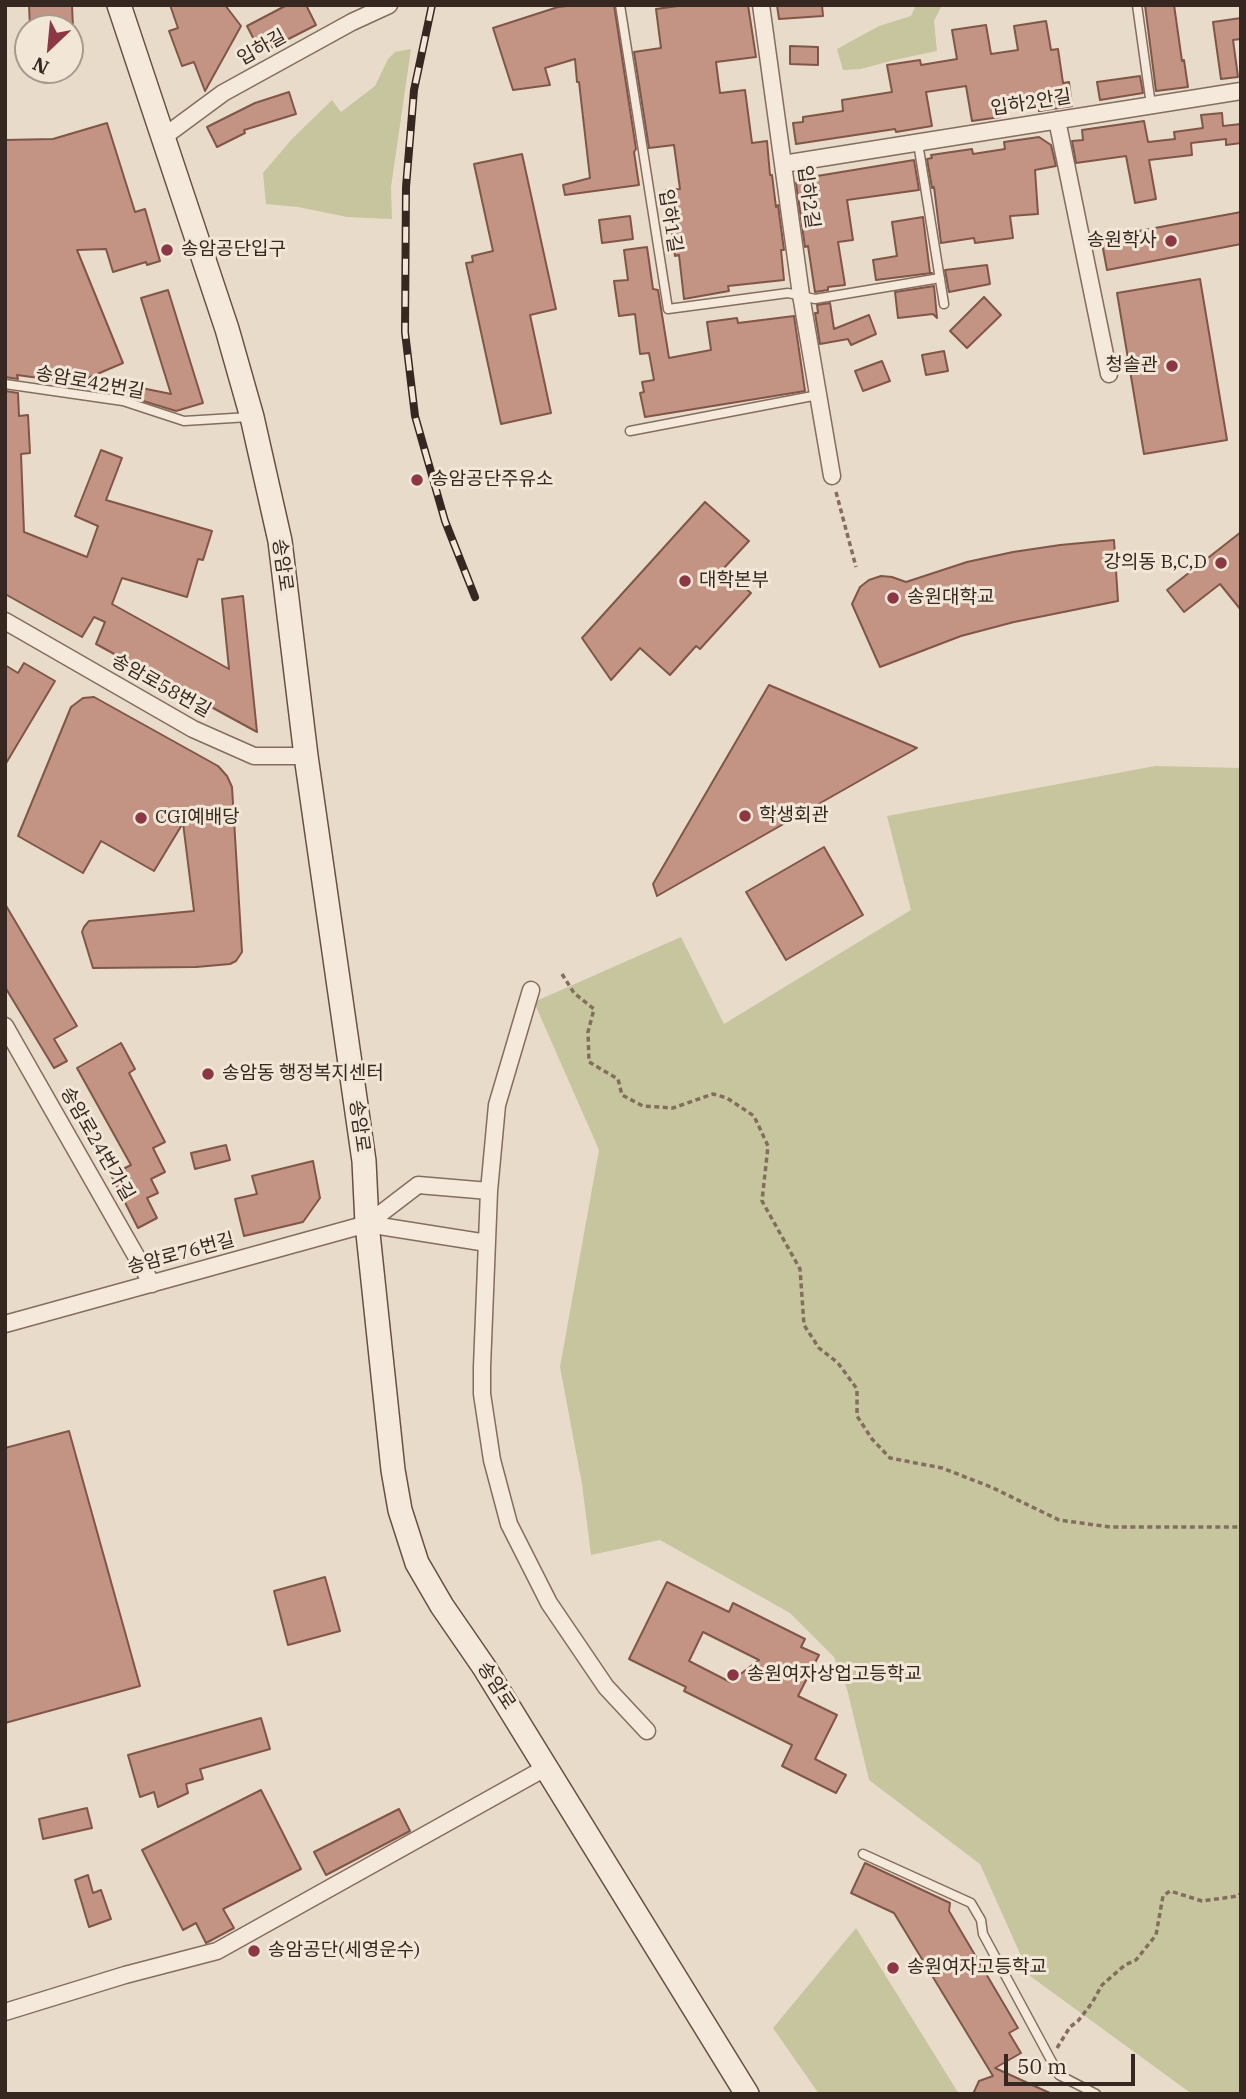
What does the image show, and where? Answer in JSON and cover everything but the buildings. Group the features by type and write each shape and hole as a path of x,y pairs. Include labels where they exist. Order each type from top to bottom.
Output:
{"main road":[{"name":"송암로","path":"119,5 227,329 252,416 280,541 306,757 364,1161 367,1224 393,1470 400,1510 417,1563 442,1606 484,1667 747,2094"}],"street":[{"name":"입하길","path":"162,138 223,93 352,22 389,5"},
{"name":"입하2길","path":"761,5 801,295 832,476"},
{"name":"입하2안길","path":"783,164 1241,91"},
{"path":"1057,120 1109,374"},
{"name":"송암로58번길","path":"5,621 193,729 254,756 306,757"},
{"path":"531,990 497,1105 489,1191 482,1394 492,1461 509,1524 549,1603 606,1687 647,1731"},
{"name":"송암로24번가길","path":"5,1026 152,1284"},
{"path":"367,1224 418,1185 489,1191"},
{"path":"367,1224 487,1243"},
{"name":"송암로76번길","path":"5,1324 367,1224"},
{"path":"5,2012 125,1975 217,1951 547,1768"}],"lane":[{"name":"입하1길","path":"620,5 668,309 789,293 801,295"},
{"path":"1137,5 1151,105"},
{"path":"918,143 944,304"},
{"path":"801,295 815,299 940,278"},
{"name":"송암로42번길","path":"5,384 123,401 184,421 252,416"},
{"path":"630,430 818,395"},
{"path":"863,1854 971,1902 981,1920 983,1934 1059,2075 1097,2094"}],"path":[{"path":"832,476 856,567"},
{"path":"562,974 574,993 594,1009 588,1032 589,1062 618,1079 621,1095 643,1106 673,1108 713,1094 727,1098 754,1116 768,1146 762,1201 800,1269 803,1325 819,1348 838,1363 857,1389 857,1416 872,1439 890,1458 942,1468 991,1487 1059,1520 1110,1527 1241,1527"},
{"path":"1050,2059 1070,2026 1078,2021 1102,1985 1125,1965 1136,1960 1156,1935 1163,1896 1170,1891 1202,1901 1238,1896 1241,1893"}],"green space":[{"path":"916,5 942,5 934,21 937,51 861,69 843,70 837,49 879,26 911,16"},
{"path":"411,49 391,187 392,219 347,217 298,207 266,204 263,173 292,139 332,100 341,112 375,86 388,59 395,52"},
{"path":"1155,766 1241,768 1241,2094 1192,2094 1030,1976 980,1864 869,1780 847,1689 834,1657 790,1613 660,1540 591,1555 582,1484 560,1367 599,1150 534,1002 681,937 724,1024 911,910 887,816"},
{"path":"856,1928 959,2094 819,2094 773,2028"}],"railway":[{"path":"432,5 414,90 406,187 405,332 415,416 445,521 475,597"}],"place":[{"name":"송원학사","path":"1171,241"},
{"name":"송암공단입구","path":"167,250"},
{"name":"청솔관","path":"1172,366"},
{"name":"송암공단주유소","path":"417,480"},
{"name":"강의동 B,C,D","path":"1221,563"},
{"name":"대학본부","path":"685,581"},
{"name":"송원대학교","path":"893,598"},
{"name":"학생회관","path":"745,816"},
{"name":"CGI예배당","path":"141,818"},
{"name":"송암동 행정복지센터","path":"208,1074"},
{"name":"송원여자상업고등학교","path":"733,1675"},
{"name":"송암공단(세영운수)","path":"254,1951"},
{"name":"송원여자고등학교","path":"893,1968"}]}
